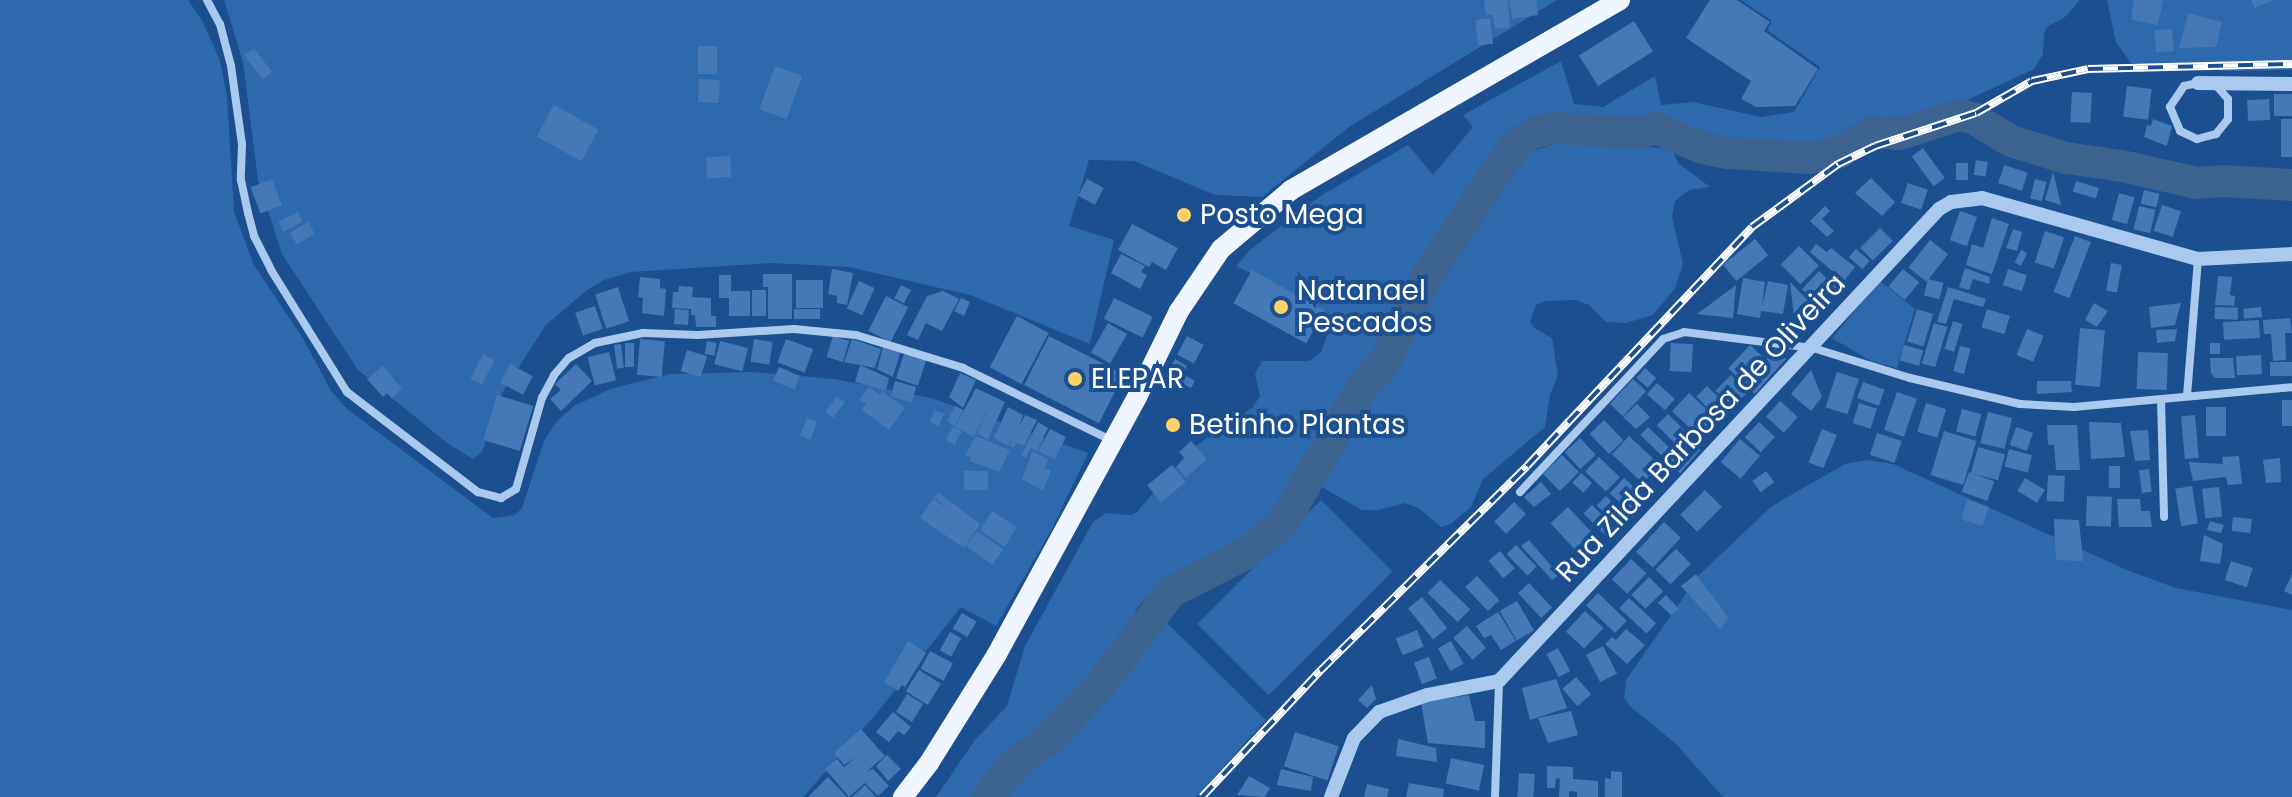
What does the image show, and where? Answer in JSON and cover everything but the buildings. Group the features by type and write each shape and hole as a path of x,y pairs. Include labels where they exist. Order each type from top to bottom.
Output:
{"main road":[{"path":"903,797 929,763 997,654 1113,442 1186,298 1231,239 1291,190 1620,0"}],"street":[{"path":"207,0 220,24 231,66 242,144 241,180 248,213 254,236 271,270 347,392 414,439 478,492 501,498 516,489 542,398 554,375 569,358 595,343 643,333 698,335 794,329 856,335 963,368 1113,442"},
{"path":"2215,84 2228,99 2228,119 2216,134 2197,139 2180,131 2170,107 2184,86 2198,83 2292,84"},
{"name":"Rua Zilda Barbosa de Oliveira","path":"1499,681 1813,348 1939,209 1961,199 1982,198 2198,259"},
{"path":"2187,396 2198,259 2292,254"},
{"path":"1520,492 1663,339 1684,332 1813,348 1895,374 2020,404 2074,407 2292,387"},
{"path":"2161,400 2164,517"},
{"path":"1331,797 1354,738 1379,712 1427,695 1499,681 1495,797"}],"shaded area":[{"path":"0,0 188,0 203,22 220,61 227,96 234,212 254,265 304,340 331,391 347,409 493,518 515,515 522,508 544,441 556,422 574,406 610,389 670,374 753,372 834,379 931,398 1088,453 1052,529 996,626 961,607 876,714 803,797 0,797"},
{"path":"224,0 1557,0 1349,127 1262,197 1215,195 1134,161 1089,160 1069,226 1114,240 1090,344 970,295 849,267 772,263 631,272 604,280 587,290 546,325 502,393 482,452 473,459 447,443 358,370 282,254 258,180 243,62"},
{"path":"1741,0 2080,0 2065,17 2048,26 2044,33 2043,54 2034,69 1939,113 1917,118 1870,117 1841,140 1817,151 1784,152 1715,143 1659,113 1653,113 1643,128 1538,125 1518,136 1427,265 1378,354 1273,516 1232,552 1214,562 1181,569 1146,598 1137,608 1117,654 1091,688 1039,736 1015,751 981,797 936,797 975,740 1007,706 1025,646 1093,522 1106,513 1131,515 1137,512 1191,449 1253,407 1260,396 1255,374 1262,361 1309,361 1321,352 1329,330 1325,316 1313,305 1236,266 1251,249 1322,195 1408,145 1433,175 1473,127 1463,115 1561,61 1574,104 1603,107 1655,76 1661,105 1693,102 1761,117 1794,112 1820,67 1767,30 1772,21"},
{"path":"2107,0 2292,0 2292,70 2226,71 2131,63 2116,42"},
{"path":"1566,140 1672,149 1678,163 1710,187 1689,190 1675,201 1672,217 1683,264 1675,288 1653,315 1626,323 1606,322 1589,305 1576,300 1546,301 1536,305 1530,321 1534,328 1552,338 1558,375 1550,395 1545,427 1483,479 1471,507 1451,524 1441,527 1420,509 1405,503 1379,510 1362,510 1318,485 1431,281 1501,180 1528,153"},
{"path":"1880,281 1915,309 1897,368 1871,361 1832,338"},
{"path":"1867,460 1893,464 2127,570 2176,588 2292,610 2292,797 1723,797 1676,744 1631,707 1624,698 1626,680 1699,575 1772,506 1845,464"},
{"path":"1321,500 1392,571 1269,695 1197,624"},
{"path":"1161,617 1266,720 1196,797 1003,797 1019,771 1049,752 1130,660"}],"waterway":[{"path":"988,797 1016,762 1045,742 1098,688 1171,592 1243,555 1284,522 1362,387 1386,359 1427,276 1496,172 1518,143 1533,133 1552,128 1639,133 1656,128 1699,147 1727,153 1809,158 1838,153 1872,132 1900,134 1959,115 1973,118 2011,141 2066,158 2122,166 2196,183 2224,181 2292,185"}],"railway":[{"path":"1202,797 1320,671 1527,466 1752,227 1838,164 1875,146 1976,113 2032,81 2088,69 2292,64"}],"place":[{"name":"Posto Mega","path":"1184,215"},
{"name":"Natanael Pescados","path":"1281,307"},
{"name":"ELEPAR","path":"1075,379"},
{"name":"Betinho Plantas","path":"1173,425"}]}
